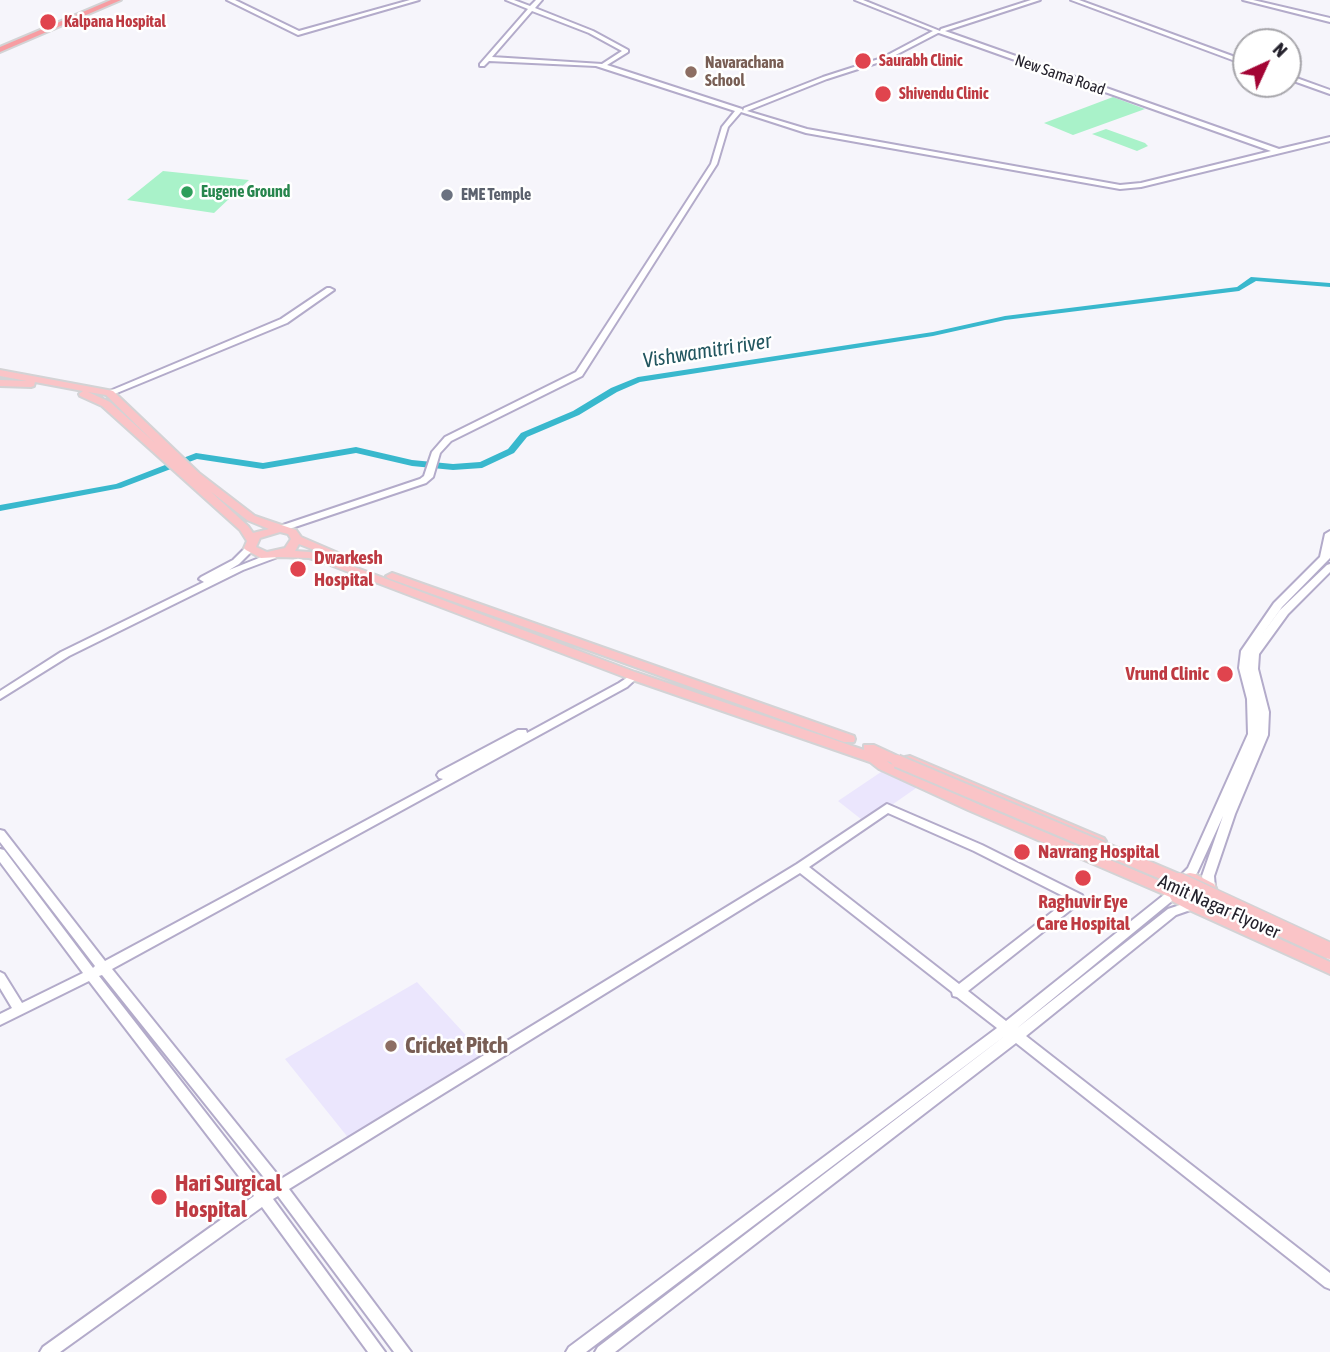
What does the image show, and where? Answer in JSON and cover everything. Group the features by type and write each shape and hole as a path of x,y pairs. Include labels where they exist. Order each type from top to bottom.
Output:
{"highway":[{"path":"0,48 110,0"},
{"path":"0,48 117,0"}],"main road":[{"path":"0,377 97,398 161,449"},
{"path":"0,377 109,393 161,449 244,528 258,554 310,555 631,675 877,756 890,752 1184,878 1200,881 1209,888 1330,944"},
{"path":"97,398 99,393 109,393"},
{"path":"190,477 251,518 292,532 297,539 399,579 764,707 877,756 884,766 1174,893 1181,901 1330,968"},
{"path":"251,543 267,530 280,529"},
{"path":"277,555 294,547 297,539"},
{"name":"Amit Nagar Flyover","path":"877,756 1245,909 1330,951"},
{"name":"Amit Nagar Flyover","path":"896,763 1330,958"},
{"path":"1174,893 1176,882 1184,878"},
{"path":"1192,905 1203,904 1210,899 1209,888"}],"street":[{"path":"230,0 298,33 415,0"},
{"path":"502,0 523,6 538,0"},
{"path":"509,0 591,32 626,51 601,64"},
{"path":"538,0 486,62 601,64 806,131 1108,186 1131,187 1330,137"},
{"path":"858,0 926,25"},
{"path":"864,0 926,25"},
{"path":"432,477 440,451 453,441 584,375 716,163 735,118 745,110 825,78 884,60 940,31 1035,0"},
{"path":"1074,0 1232,58"},
{"path":"1246,0 1330,19"},
{"path":"1252,0 1330,19"},
{"name":"New Sama Road","path":"926,25 1274,150"},
{"path":"1302,83 1330,92"},
{"path":"109,393 284,321 331,290"},
{"path":"280,529 432,477"},
{"path":"297,539 315,524 432,477"},
{"path":"1184,878 1193,870 1253,734 1252,699 1244,668 1246,651 1278,605 1325,558 1330,534"},
{"path":"0,696 65,654 185,592 236,562 251,543"},
{"path":"0,689 79,642 185,592 277,555"},
{"path":"1209,888 1208,876 1229,814 1264,735 1264,712 1253,668 1254,654 1284,612 1330,567"},
{"path":"0,1020 18,1007 95,969 500,753 623,685 631,675"},
{"path":"48,1352 263,1198 801,867 887,808 978,848 1078,898 958,992"},
{"path":"0,834 95,969 377,1352"},
{"path":"0,853 279,1188 403,1352"},
{"path":"801,867 1330,1282"},
{"path":"603,1352 1010,1033 1174,893"},
{"path":"574,1352 1172,912 1192,905"},
{"path":"0,977 18,1007"},
{"path":"0,1012 18,1007"}],"shaded area":[{"path":"884,770 919,786 866,823 838,801"},
{"path":"417,982 485,1056 350,1140 285,1059"}],"green space":[{"path":"1113,97 1145,109 1073,135 1044,123"},
{"path":"1106,129 1148,146 1137,151 1092,134"},
{"name":"Eugene Ground","path":"163,171 249,180 214,213 127,200"}],"waterway":[{"name":"Vishwamitri river","path":"0,508 118,486 196,456 263,466 356,450 412,463 453,467 482,465 511,451 524,435 576,413 614,390 638,380 933,334 1005,318 1239,289 1254,279 1330,285"}],"place":[{"name":"Kalpana Hospital","path":"48,22"},
{"name":"Saurabh Clinic","path":"863,61"},
{"name":"Navarachana School","path":"691,72"},
{"name":"Shivendu Clinic","path":"883,94"},
{"name":"Eugene Ground","path":"187,192"},
{"name":"EME Temple","path":"447,195"},
{"name":"Dwarkesh Hospital","path":"298,569"},
{"name":"Vrund Clinic","path":"1225,674"},
{"name":"Navrang Hospital","path":"1022,852"},
{"name":"Raghuvir Eye Care Hospital","path":"1083,878"},
{"name":"Cricket Pitch","path":"391,1046"},
{"name":"Hari Surgical Hospital","path":"159,1197"}]}
